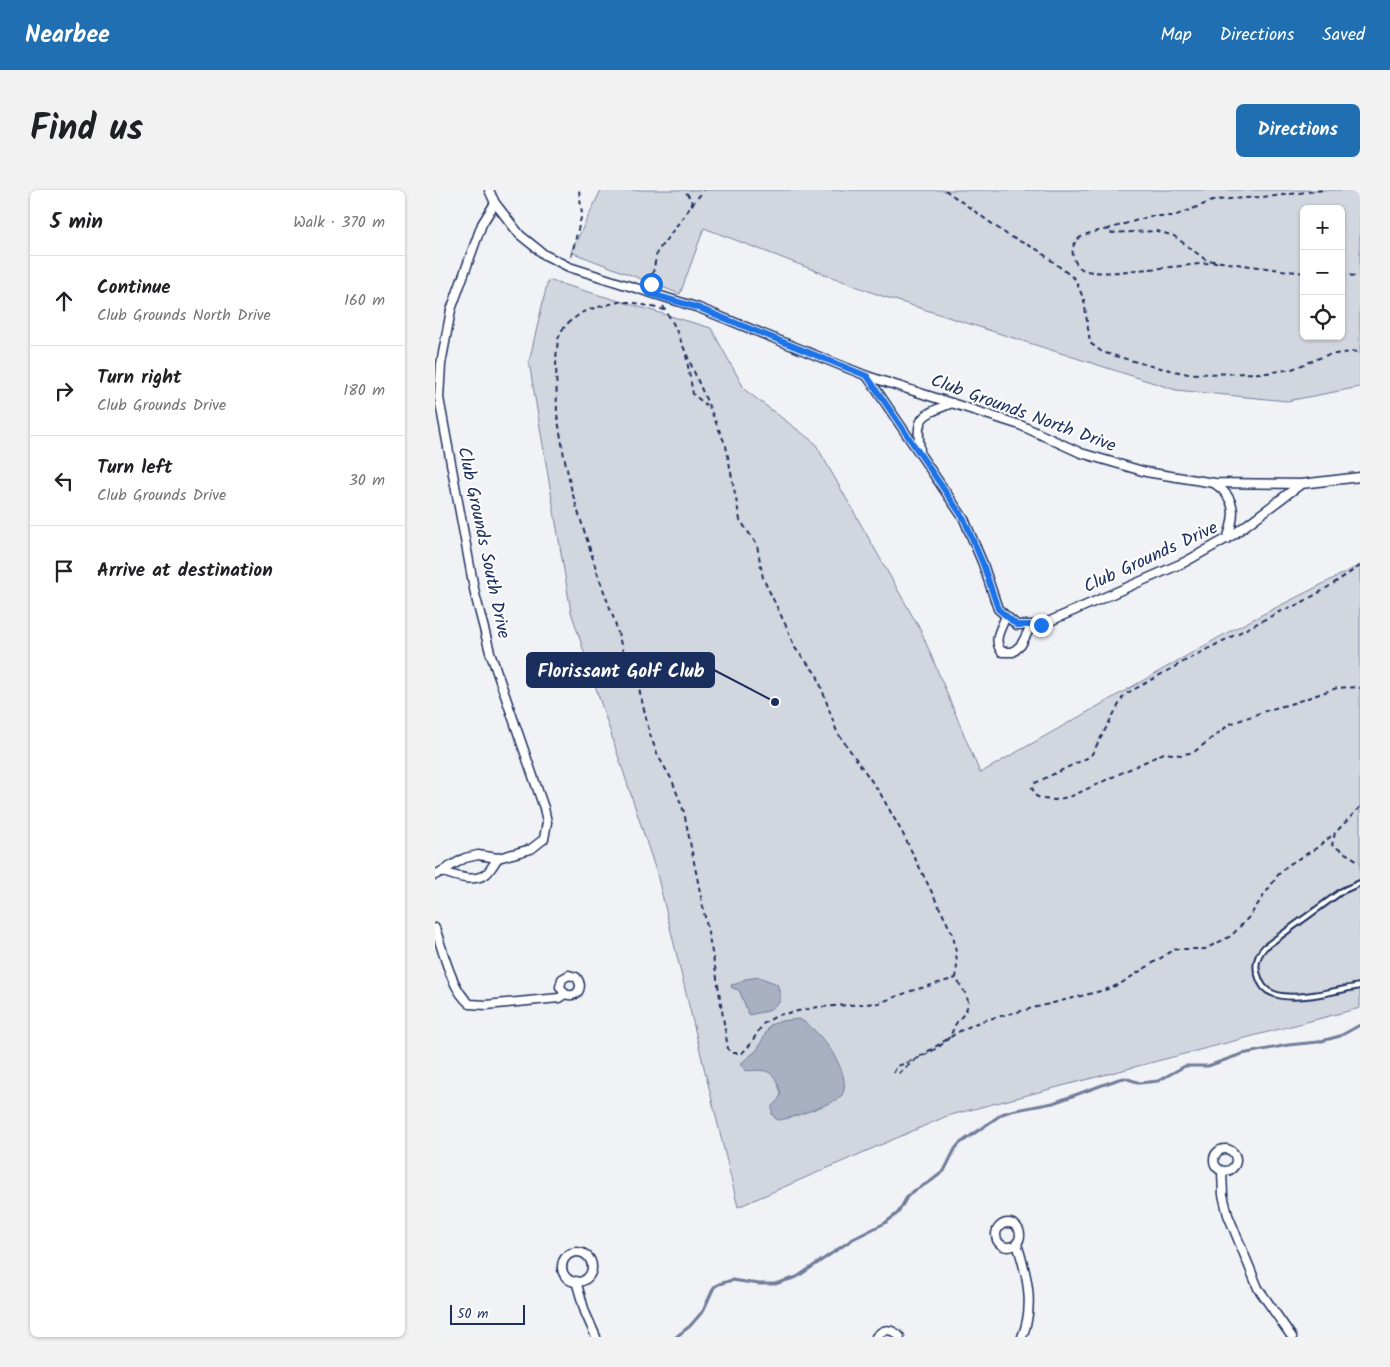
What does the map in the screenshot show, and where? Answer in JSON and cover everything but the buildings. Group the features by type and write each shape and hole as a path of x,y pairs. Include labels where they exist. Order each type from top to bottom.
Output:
{"street":[{"name":"Club Grounds North Drive","path":"489,190 495,203 520,235 545,255 569,267 699,308 867,376 1020,425 1081,454 1146,472 1214,483 1301,484 1360,477"},
{"name":"Club Grounds South Drive","path":"439,874 465,858 478,855 498,858 531,849 544,839 547,822 544,808 490,652 475,594 439,398 441,364 451,310 481,224 495,203"},
{"path":"867,376 964,519 983,564 998,609 1017,625 1031,626 1021,644 1013,652 1002,652 998,647 997,638 1006,616"},
{"path":"920,452 918,427 921,420 931,412 952,403"},
{"path":"1214,483 1223,489 1233,506 1234,515 1227,539"},
{"name":"Club Grounds Drive","path":"1031,626 1041,625 1185,562 1227,539 1301,484"},
{"name":"Club Grounds South Drive","path":"439,874 473,878 485,874 498,858"},
{"path":"435,928 452,976 459,991 470,1004 486,1005 559,998 565,994"},
{"path":"1222,1171 1223,1195 1228,1216 1258,1288 1292,1337"},
{"path":"1017,1244 1026,1271 1029,1297 1026,1327 1022,1337"},
{"path":"576,1281 585,1312 596,1337"},
{"path":"876,1337 886,1330 896,1333 900,1337"}],"lane":[{"path":"1360,883 1342,891 1265,947 1257,960 1256,972 1265,989 1272,994 1281,996 1303,995 1360,986"}],"path":[{"path":"569,267 582,214 579,190"},
{"path":"685,190 691,199 691,205"},
{"path":"648,293 657,252 704,190"},
{"path":"945,190 1009,236 1038,250 1075,279 1084,300 1090,343 1101,352 1188,374 1267,374 1293,369 1327,355 1360,351"},
{"path":"1219,262 1108,273 1085,271 1079,267 1073,257 1073,249 1077,240 1090,233 1151,216 1173,216 1215,200 1275,196 1323,190"},
{"path":"1108,229 1109,233 1157,231 1174,236 1206,260 1300,272"},
{"path":"1345,275 1360,276"},
{"path":"665,310 631,302 608,303 588,310 569,322 561,330 558,339 556,358 557,414 572,492 598,575 615,622 623,652 637,680 649,731 657,754 672,780 684,812 717,972 728,1049 732,1052 742,1053 749,1046 763,1024 778,1014 818,1007 879,1004 911,991 956,978"},
{"path":"661,304 674,325 727,446 740,520 757,545 763,578 795,648 817,675 837,732 880,793 949,925 956,952 956,978 966,994 968,1003 967,1009 949,1036 940,1044"},
{"path":"686,352 686,362 693,394 702,403 708,405"},
{"path":"1360,566 1299,604 1281,611 1192,657 1124,695 1092,754 1035,783 1032,788 1033,792 1035,796 1042,799 1055,800 1073,796 1164,753 1180,755 1194,752 1230,724 1337,688 1360,688"},
{"path":"916,1059 897,1066 894,1072 899,1073 916,1059 981,1021 1105,990 1120,984 1175,949 1205,948 1217,944 1238,930 1278,875 1288,865 1335,835 1360,807"},
{"path":"1335,835 1331,845 1360,862"}],"shaded area":[{"path":"601,190 1360,190 1360,387 1287,401 1176,390 879,295 704,228 680,294 571,252"},
{"path":"548,280 711,328 745,390 815,443 921,631 980,773 1232,630 1360,565 1360,1008 947,1116 738,1207 657,874 571,612 529,362"}],"water":[{"path":"759,977 777,984 780,1001 768,1011 749,1015 739,990 732,988 731,985 745,979"},
{"path":"799,1019 815,1031 832,1052 843,1075 844,1086 842,1095 832,1102 802,1114 778,1120 772,1114 772,1106 781,1094 776,1080 765,1071 746,1071 740,1064 757,1050 770,1025 781,1021"}],"waterway":[{"path":"676,1337 690,1326 703,1311 714,1287 719,1284 732,1280 775,1284 797,1277 853,1239 885,1223 898,1213 912,1192 944,1171 959,1144 1002,1114 1053,1103 1119,1079 1125,1078 1140,1083 1158,1081 1185,1066 1208,1066 1242,1054 1288,1045 1318,1042 1340,1036 1360,1025"}],"place":[{"name":"Florissant Golf Club","path":"775,702"}],"route":[{"path":"651,284 648,293 699,308 867,376 964,519 983,564 998,609 1017,625 1041,625"}]}
